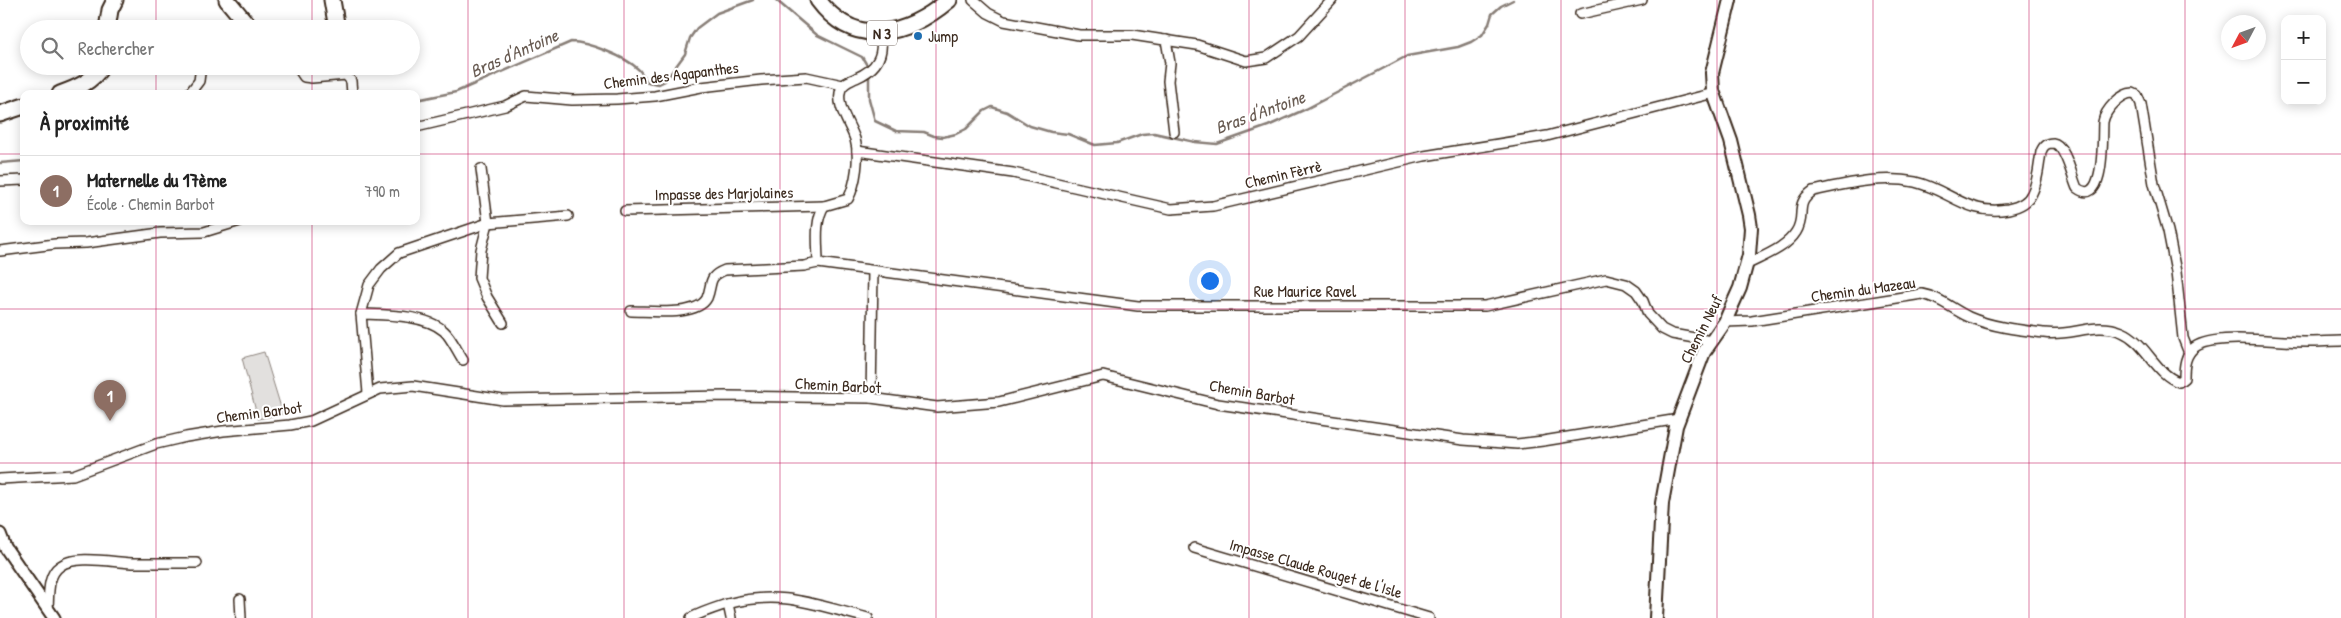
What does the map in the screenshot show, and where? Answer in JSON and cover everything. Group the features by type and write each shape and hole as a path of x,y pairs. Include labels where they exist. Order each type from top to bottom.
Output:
{"main road":[{"path":"108,20 110,10 115,0"},
{"path":"227,0 244,20"},
{"path":"332,0 335,20"},
{"name":"N 3","path":"818,0 827,12 840,22 858,31 880,33 900,28 925,16 949,0"},
{"name":"Chemin Neuf","path":"1656,618 1662,503 1671,446 1704,352 1725,322 1746,265 1751,228 1731,141 1714,93 1712,73 1730,0"},
{"path":"71,90 82,86 97,75"},
{"path":"0,114 20,107"}],"street":[{"path":"973,0 988,13 1004,21 1079,36 1132,35 1197,45 1246,61 1266,58 1299,36 1332,0"},
{"path":"1580,14 1642,0"},
{"path":"857,151 855,140 840,102 843,85 865,74 877,63 882,54 880,33"},
{"path":"1166,40 1170,63 1168,81 1174,132"},
{"path":"192,90 199,81 200,75"},
{"path":"303,75 312,78 346,75 352,80 352,90"},
{"name":"Chemin des Agapanthes","path":"420,126 505,106 526,96 572,100 617,99 655,96 701,87 761,80 806,77 843,85"},
{"name":"Chemin Fèrrè","path":"857,151 1013,173 1158,206 1185,209 1213,206 1424,156 1547,136 1714,93"},
{"path":"1746,265 1790,240 1797,231 1801,219 1801,204 1804,197 1820,190 1882,178 1916,182 1975,209 1996,211 2016,208 2032,194 2041,152 2044,146 2049,143 2057,144 2062,148 2077,188 2082,192 2089,192 2095,186 2101,168 2104,121 2108,110 2122,97 2133,93 2137,95 2141,104 2154,184 2168,231 2176,272 2183,338 2189,353 2196,346 2217,340 2341,341"},
{"name":"Impasse des Marjolaines","path":"625,211 824,206 848,199 853,190 857,151"},
{"path":"481,170 488,223 481,250 479,278 486,298 503,323"},
{"path":"0,181 20,180"},
{"path":"818,262 818,220 824,206"},
{"path":"368,393 361,314 369,285 381,268 399,253 488,223 568,216"},
{"path":"0,251 55,244 86,244 160,233 204,232 227,225"},
{"name":"Rue Maurice Ravel","path":"631,311 686,311 693,308 706,299 711,280 716,274 725,270 804,266 818,262 1138,306 1486,306 1606,279 1626,284 1636,291 1643,301 1648,314 1662,329 1672,334 1711,341"},
{"path":"871,398 873,271"},
{"name":"Chemin du Mazeau","path":"1725,322 1752,321 1922,294 1968,317 1987,324 2046,334 2068,333 2100,327 2112,329 2132,337 2161,369 2179,382 2184,378 2184,365 2189,353"},
{"path":"361,314 407,317 428,322 444,331 463,360"},
{"name":"Chemin Barbot","path":"0,479 73,475 127,453 186,437 311,421 368,393 394,387 413,386 503,400 726,396 871,398 937,407 999,402 1103,376 1218,404 1463,440 1517,444 1543,442 1679,419"},
{"path":"0,534 5,547 51,613"},
{"name":"Impasse Claude Rouget de l'Isle","path":"1194,548 1429,618"},
{"path":"51,613 51,580 54,572 64,564 84,560 197,563"},
{"path":"691,618 728,604 752,598 786,598 868,618"},
{"path":"240,600 240,618"},
{"path":"728,604 731,618"}],"shaded area":[{"path":"264,352 283,414 258,419 242,358"}],"waterway":[{"name":"Bras d'Antoine","path":"420,99 456,92 571,42 597,47 616,55 638,69 647,82 659,84 665,81 685,54 690,38 697,28 717,13 753,0"},
{"name":"Bras d'Antoine","path":"776,0 817,35 862,57 868,67"},
{"name":"Bras d'Antoine","path":"869,73 869,99 875,121 896,131 924,132 943,137 956,134 966,129 984,111 992,107 1007,112 1030,126 1051,132 1068,134 1095,145 1117,143 1142,134 1154,133 1195,142 1217,144 1268,126 1306,109 1407,56 1458,47 1471,42 1482,35 1489,24 1492,14 1501,6 1513,0"},
{"name":"Bras d'Antoine","path":"0,163 20,161"}],"place":[{"name":"Jump","path":"918,36"},
{"name":"Maternelle du 17ème","path":"110,421"}]}
